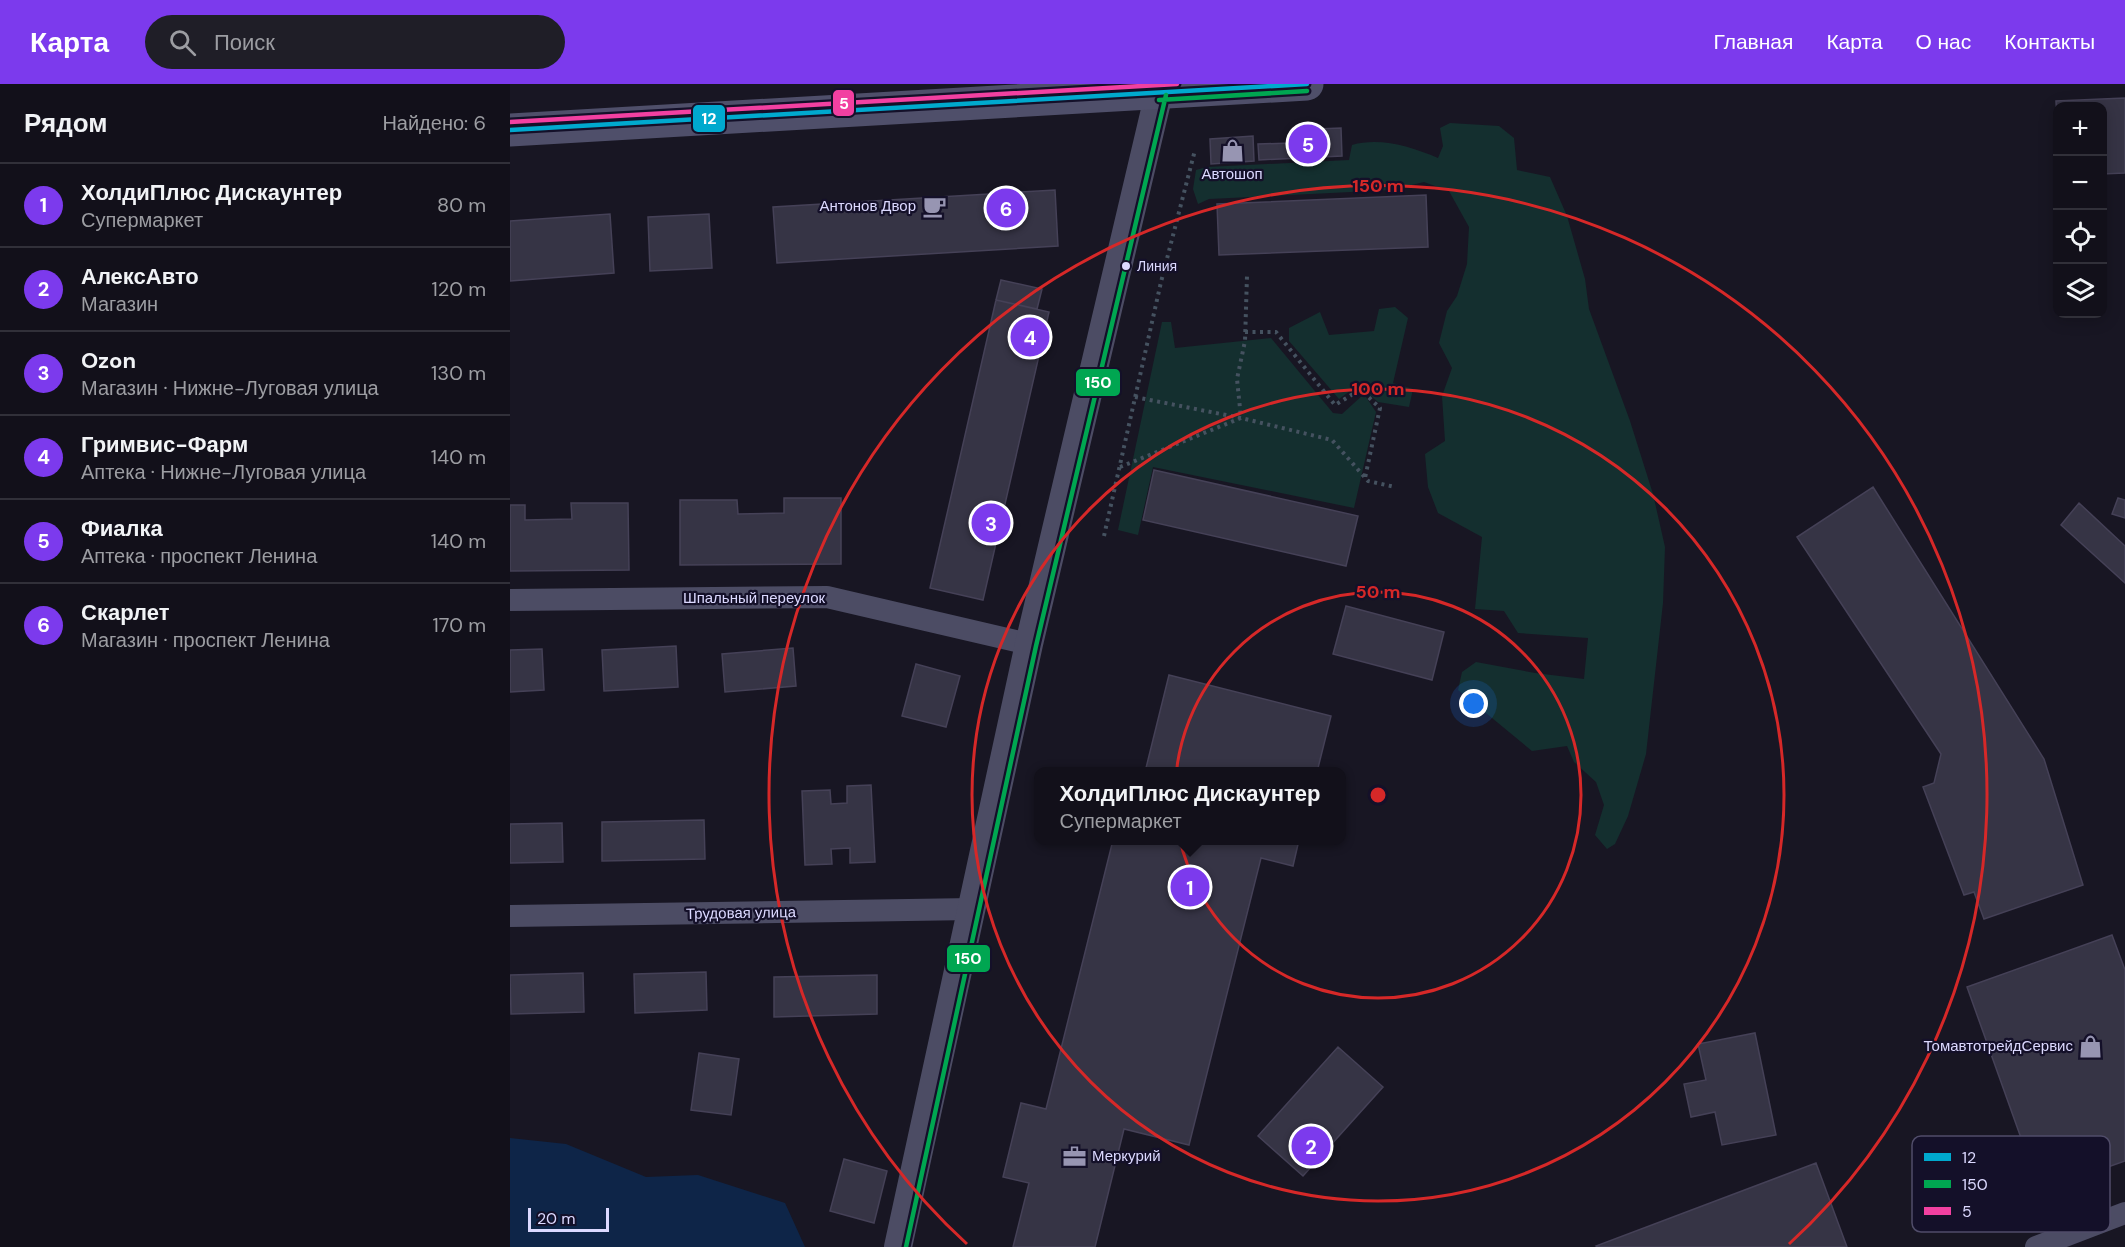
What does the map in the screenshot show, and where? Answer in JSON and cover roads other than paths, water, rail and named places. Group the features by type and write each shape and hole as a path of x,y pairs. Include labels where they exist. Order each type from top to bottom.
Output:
{"main road":[{"path":"510,130 1308,84"}],"street":[{"path":"898,1247 1029,644 1158,93"},
{"name":"Шпальный переулок","path":"510,600 827,597 1029,644"},
{"name":"Трудовая улица","path":"510,916 973,909"},
{"path":"2110,1219 2125,1213"},
{"path":"2036,1247 2075,1232"}],"water":[{"path":"510,1138 566,1144 646,1177 698,1175 785,1203 805,1247 510,1247"}],"place":[{"name":"Фиалка","path":"1308,144"},
{"name":"Автошоп","path":"1232,150"},
{"name":"Антонов Двор","path":"934,206"},
{"name":"Скарлет","path":"1006,208"},
{"name":"Линия","path":"1126,266"},
{"name":"Гримвис-Фарм","path":"1030,337"},
{"name":"Ozon","path":"991,523"},
{"name":"ХолдиПлюс Дискаунтер","path":"1190,887"},
{"name":"ТомавтотрейдСервис","path":"2091,1046"},
{"name":"АлексАвто","path":"1311,1146"},
{"name":"Меркурий","path":"1074,1156"}]}
